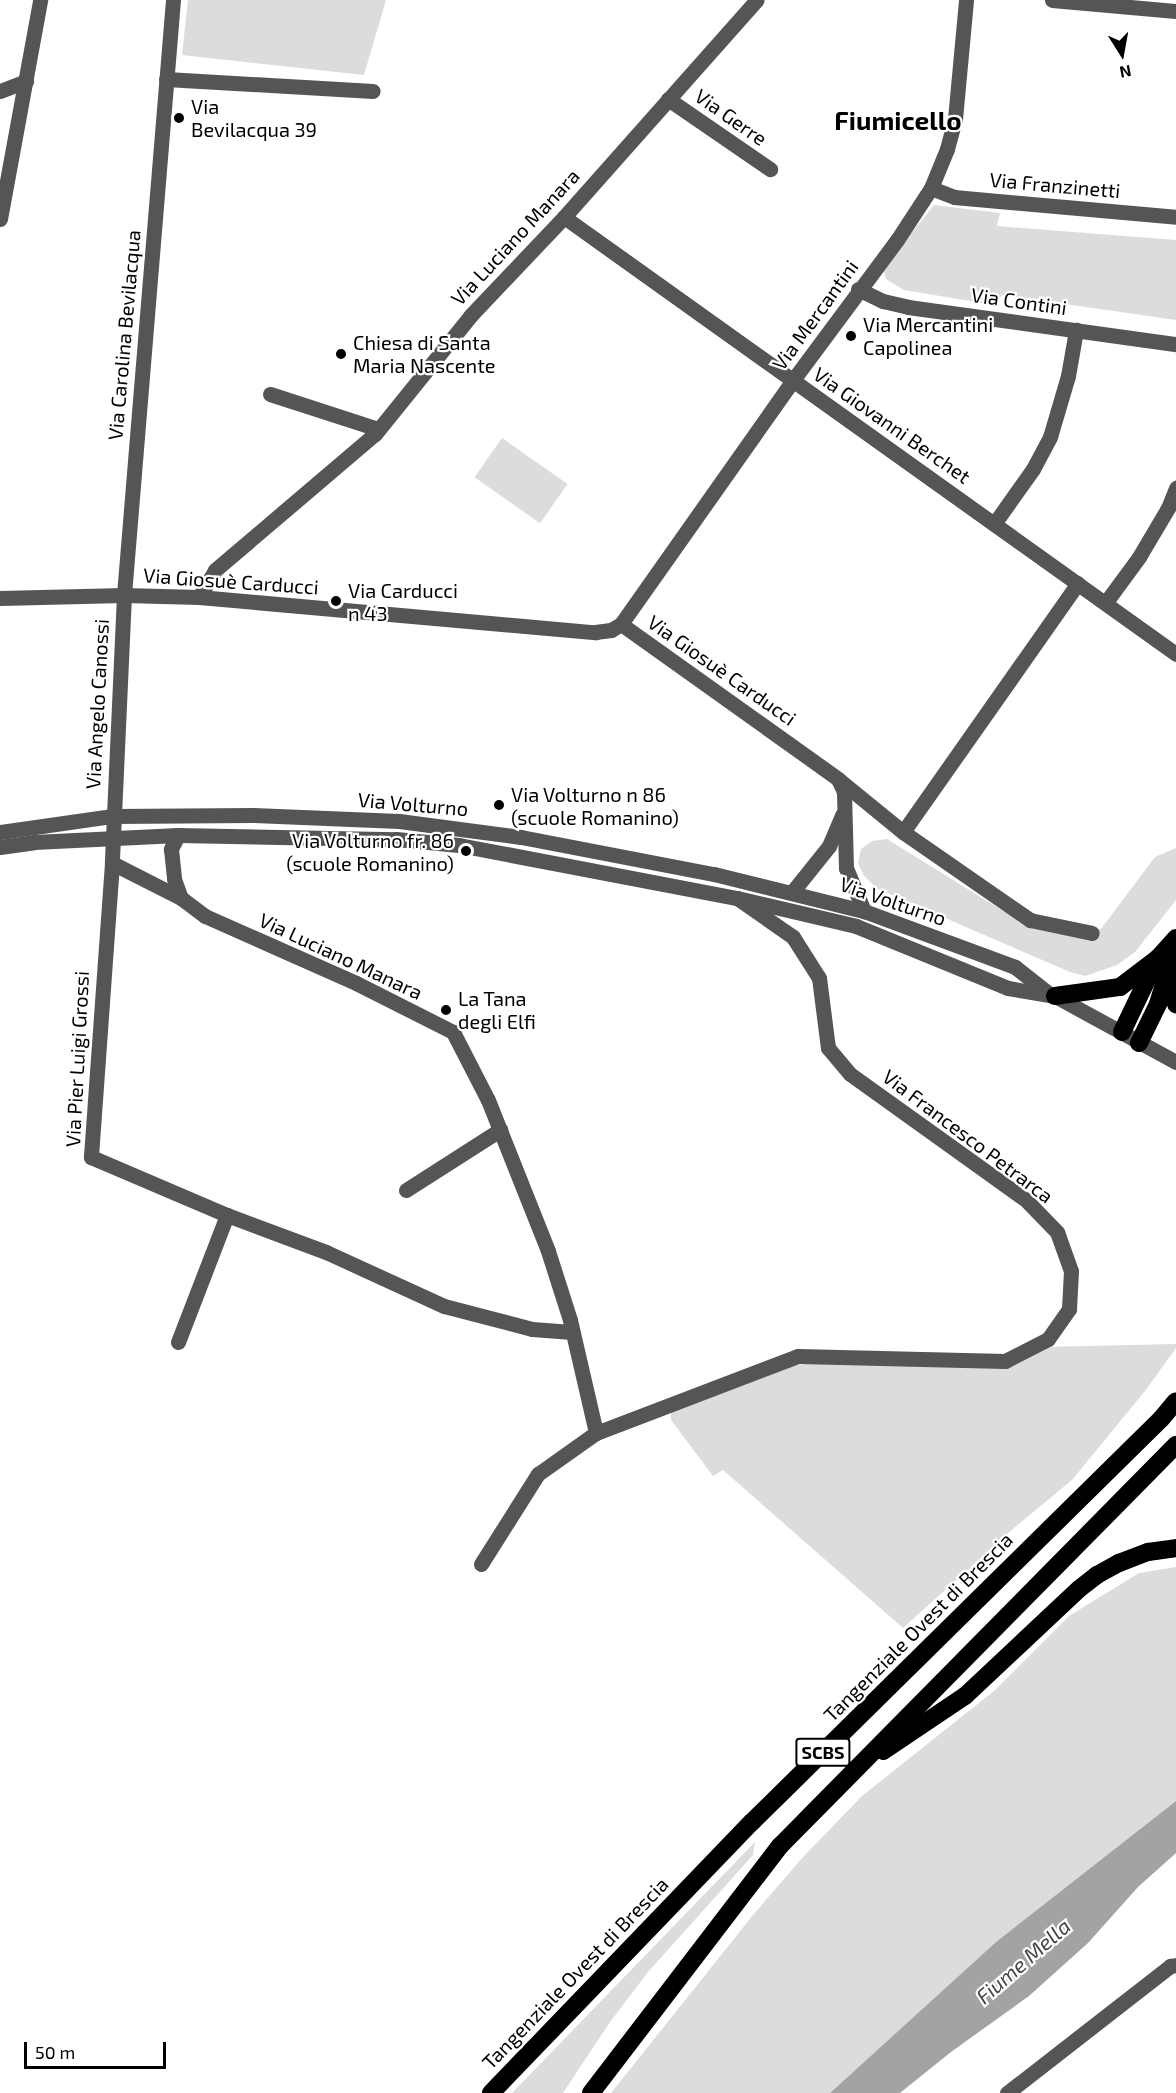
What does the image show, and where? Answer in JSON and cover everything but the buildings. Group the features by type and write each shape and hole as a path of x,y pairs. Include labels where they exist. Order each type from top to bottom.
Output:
{"highway":[{"path":"1139,1043 1158,1004 1164,963 1176,938"},
{"path":"1122,1032 1176,945"},
{"path":"1051,994 1120,987 1164,963"},
{"path":"1164,963 1176,1004"},
{"path":"1161,1419 1176,1390"},
{"name":"Tangenziale Ovest di Brescia","path":"491,2093 752,1822 1161,1419 1176,1401"},
{"name":"SCBS","path":"591,2093 780,1846 849,1773 1176,1445"},
{"path":"849,1773 965,1696 1079,1589 1097,1575 1119,1563 1149,1552 1176,1548"}],"street":[{"path":"0,219 40,0"},
{"name":"Via Carolina Bevilacqua","path":"124,595 173,0"},
{"name":"Via Luciano Manara","path":"199,597 215,570 378,429 471,315 564,217 757,0"},
{"name":"Via Mercantini","path":"621,624 858,289 897,240 931,188 947,149 955,119 966,0"},
{"path":"1052,0 1176,11"},
{"path":"166,79 374,91"},
{"path":"0,91 26,81"},
{"name":"Via Gerre","path":"668,99 770,170"},
{"name":"Via Franzinetti","path":"931,188 954,197 1176,217"},
{"name":"Via Giovanni Berchet","path":"564,217 1176,654"},
{"name":"Via Contini","path":"858,289 883,301 908,307 1176,344"},
{"path":"994,524 1033,469 1050,437 1068,375 1076,330"},
{"path":"270,394 378,429"},
{"path":"1106,602 1139,557 1168,508 1176,488"},
{"path":"903,832 1078,584"},
{"name":"Via Giosuè Carducci","path":"0,598 124,595 199,597 596,632 611,630 621,624 838,779 903,832 1030,920 1092,933"},
{"name":"Via Angelo Canossi","path":"113,816 124,595"},
{"path":"838,779 844,792 846,868 864,911"},
{"path":"793,891 829,846 845,806"},
{"name":"Via Volturno","path":"0,832 113,816 253,815 399,821 521,837 793,891 864,911 1016,967 1051,994 1176,1062"},
{"name":"Via Pier Luigi Grossi","path":"113,816 112,863 91,1157 227,1215 326,1252 444,1306 532,1329 572,1332"},
{"path":"178,835 171,849 174,879 181,898"},
{"name":"Via Volturno","path":"0,847 34,842 178,835 396,839 448,844 737,898 856,926 1008,988 1051,994"},
{"name":"Via Luciano Manara","path":"112,863 181,898 205,916 356,982 453,1032 500,1130 548,1251 572,1332 596,1433"},
{"name":"Via Francesco Petrarca","path":"481,1564 538,1474 596,1433 798,1356 1005,1361 1048,1339 1068,1309 1071,1271 1058,1232 1026,1200 850,1074 828,1048 819,978 793,936 737,898"},
{"path":"406,1190 500,1130"},
{"path":"178,1342 227,1215"},
{"path":"1007,2093 1170,1966 1176,1965"}],"shaded area":[{"path":"188,0 386,0 364,75 182,55"},
{"path":"934,205 1000,213 997,226 1176,240 1176,320 1002,295 994,305 904,290 886,279 883,268"},
{"path":"502,438 568,484 540,523 474,477"},
{"path":"887,839 1029,927 1101,929 1155,857 1176,848 1176,900 1135,952 1117,965 1085,976 1070,972 878,889 864,876 858,863 861,849 872,841"},
{"path":"1176,1344 1176,1348 1145,1391 1072,1480 1014,1528 903,1628 723,1470 713,1476 671,1420 671,1411 790,1366 807,1364 1006,1366 1043,1347"},
{"path":"1176,1567 1176,1801 996,1942 830,2093 611,2093 753,1915 803,1857 862,1796 994,1691 1069,1616 1139,1573"},
{"path":"755,1842 753,1855 648,1972 610,2022 563,2093 512,2093"}],"water":[{"name":"Fiume Mella","path":"1176,1801 1176,1853 1138,1887 1088,1943 1029,1996 951,2052 900,2093 830,2093 996,1942"}],"place":[{"name":"Via Bevilacqua 39","path":"179,118"},
{"name":"Via Mercantini Capolinea","path":"851,336"},
{"name":"Chiesa di Santa Maria Nascente","path":"341,354"},
{"name":"Via Carducci n 43","path":"336,601"},
{"name":"Via Volturno n 86 (scuole Romanino)","path":"499,805"},
{"name":"Via Volturno fr. 86 (scuole Romanino)","path":"466,851"},
{"name":"La Tana degli Elfi","path":"446,1010"}],"district":[{"name":"Fiumicello","path":"898,120"}]}
